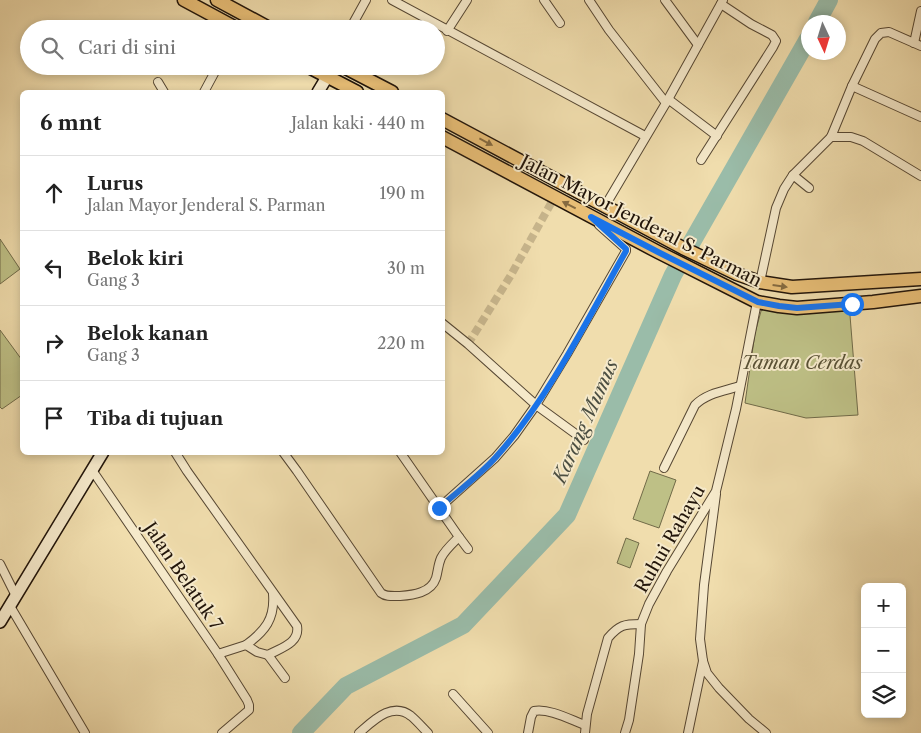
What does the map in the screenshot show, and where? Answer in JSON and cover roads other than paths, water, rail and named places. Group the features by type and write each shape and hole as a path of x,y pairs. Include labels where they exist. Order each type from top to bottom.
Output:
{"main road":[{"path":"184,0 221,20"},
{"path":"217,0 254,20"},
{"path":"242,20 245,15"},
{"path":"324,75 353,90"},
{"path":"359,75 388,90"},
{"name":"Jalan Mayor Jenderal S. Parman","path":"445,121 666,239 737,274 760,282 792,287 921,279"},
{"name":"Jalan Mayor Jenderal S. Parman","path":"445,140 697,272 756,308 821,306 921,296"},
{"path":"819,286 821,306"}],"street":[{"path":"355,20 366,0"},
{"path":"392,0 427,20"},
{"path":"466,0 447,31 645,136"},
{"path":"544,0 560,23"},
{"path":"589,0 609,30 667,101 717,136"},
{"path":"665,0 698,45"},
{"path":"605,206 667,101 722,2 751,24 772,35 776,41 774,47 701,160"},
{"path":"760,282 776,208 784,189 793,175 831,136 852,86 875,39 881,33 889,32 917,44 921,11"},
{"path":"205,90 213,75"},
{"path":"319,90 327,77"},
{"path":"158,82 163,90"},
{"path":"852,86 921,117"},
{"path":"831,136 851,137 863,141 921,176"},
{"path":"793,175 809,188"},
{"path":"439,508 491,462 514,436 558,370 626,251 591,217"},
{"name":"Ruhui Rahayu","path":"625,733 629,720 639,654 641,624 649,604 667,571 716,491 736,409 756,308"},
{"path":"445,325 536,405 584,440"},
{"path":"664,468 696,405 704,397 740,386"},
{"path":"0,622 101,455"},
{"path":"177,455 297,626 297,637 292,642 268,655"},
{"path":"285,455 384,595 420,594 425,591 434,583 438,566 446,551 459,538"},
{"path":"402,455 468,549"},
{"name":"Jalan Belatuk 7","path":"92,470 218,654 247,700 249,710 222,733"},
{"path":"716,491 704,585 700,640 703,661 707,673 719,688 749,719 766,733"},
{"path":"0,564 16,596"},
{"path":"218,654 246,645 264,630 273,612 273,594"},
{"path":"10,606 85,733"},
{"path":"528,733 534,711 540,710 585,729 587,714 608,638 616,629 627,625 641,624"},
{"path":"246,645 257,652 268,655 285,678"},
{"path":"688,733 703,661"},
{"path":"453,694 488,733"},
{"path":"359,733 391,711 399,710 410,715 428,733"}],"waterway":[{"name":"Karang Mumus","path":"821,15 829,0"},
{"name":"Karang Mumus","path":"301,733 346,686 463,625 567,515 673,275 801,51"}],"tunnel":[{"path":"468,344 511,275 554,198"}],"park label":[{"name":"Taman Cerdas","path":"802,363"}]}
